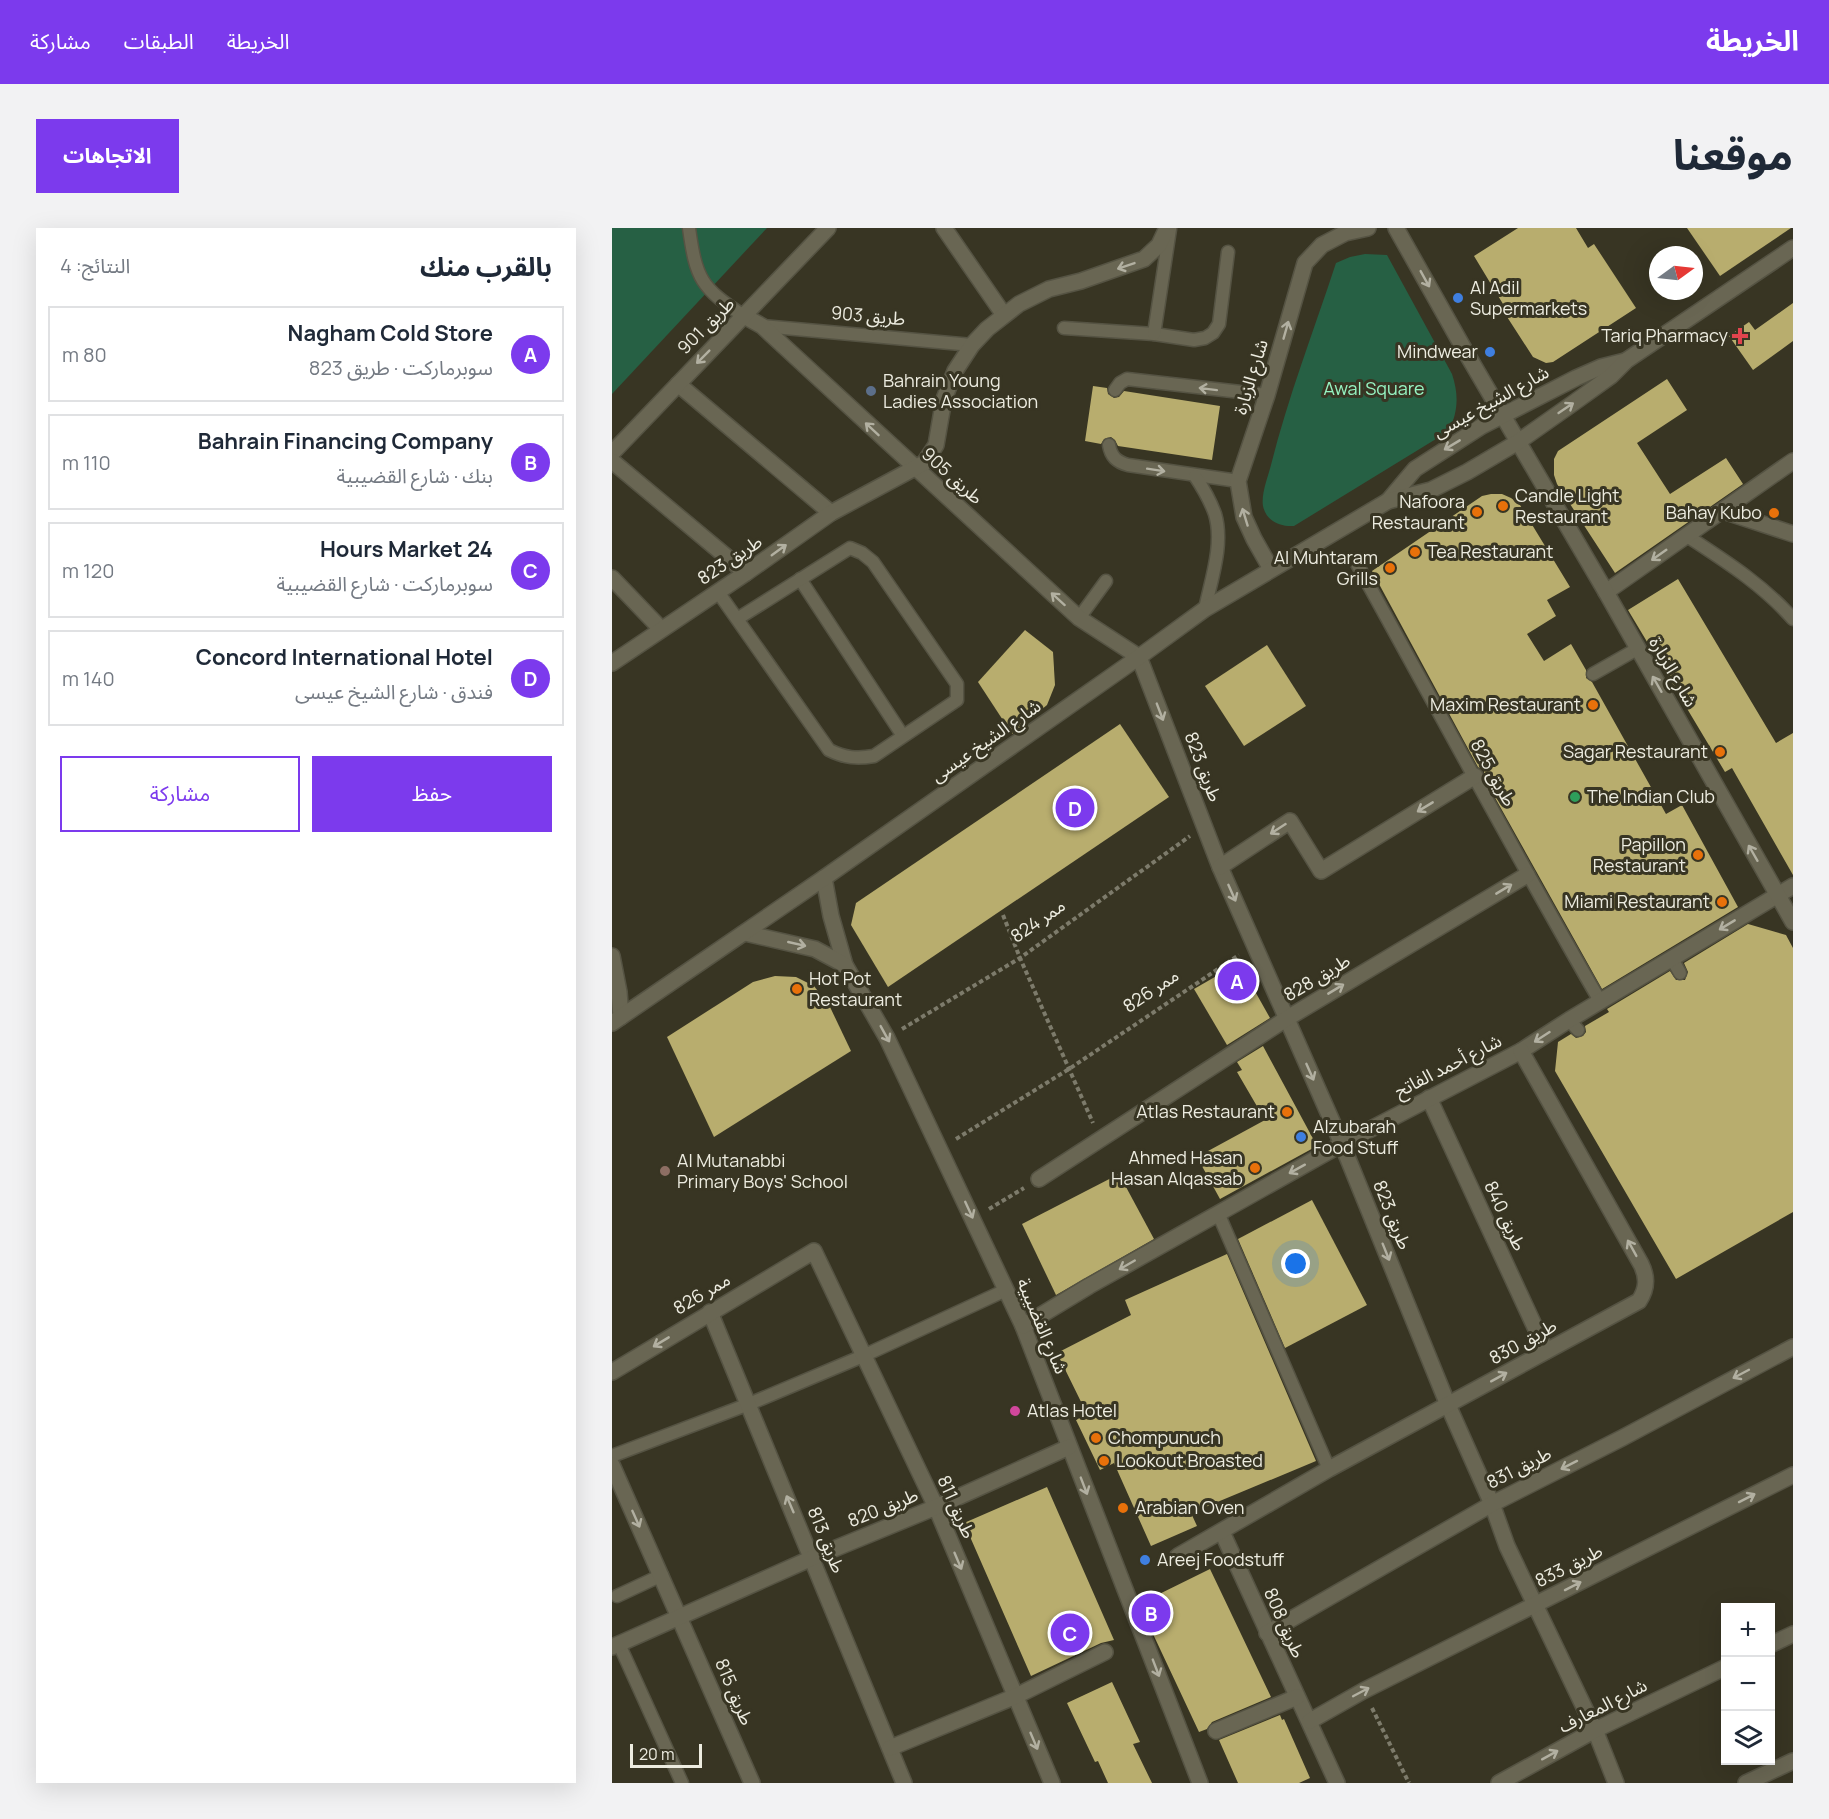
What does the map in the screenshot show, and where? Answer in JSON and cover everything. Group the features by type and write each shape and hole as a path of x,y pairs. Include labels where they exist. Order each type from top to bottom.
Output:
{"street":[{"name":"طريق 901","path":"612,453 828,228"},
{"path":"944,228 1004,315"},
{"path":"915,469 924,463 933,452 940,430 944,399 955,371 972,345 987,329 1004,315 1049,289 1082,281 1144,259 1159,245 1169,228"},
{"name":"شارع الزبارة","path":"1271,568 1244,517 1238,481 1267,395 1305,263 1322,245 1345,233 1368,228"},
{"path":"1396,228 1503,415"},
{"name":"شارع الشيخ عيسى","path":"616,1020 824,878 1205,609 1388,501 1431,490 1518,442 1611,376 1627,360 1793,248"},
{"name":"طريق 905","path":"744,316 762,326 1079,618 1139,657"},
{"name":"شارع الشيخ عيسى","path":"1388,501 1414,469 1503,415 1576,378 1601,367 1627,360"},
{"path":"678,384 831,513"},
{"name":"شارع الزبارة","path":"1503,415 1793,922"},
{"path":"1606,592 1793,460"},
{"path":"612,461 746,573"},
{"name":"طريق 823","path":"661,629 831,513 915,469"},
{"path":"1723,511 1793,534"},
{"path":"612,578 661,629 612,663"},
{"name":"طريق 823","path":"1139,657 1220,867 1342,1144 1448,1405 1492,1504 1507,1546 1595,1730 1616,1783"},
{"path":"1220,867 1290,821 1321,871 1475,776"},
{"name":"طريق 828","path":"1039,1179 1286,1018 1527,875"},
{"name":"شارع القضيبية","path":"824,878 831,916 845,965 887,1038 1023,1326 1200,1783"},
{"name":"شارع أحمد الفاتح","path":"1023,1326 1342,1144 1573,1025 1600,1001 1793,886"},
{"path":"745,933 815,949 845,965"},
{"path":"612,956 619,992 616,1020"},
{"name":"طريق 830","path":"1178,1556 1329,1469 1639,1301 1646,1287 1641,1264 1521,1051"},
{"name":"طريق 840","path":"1429,1098 1546,1351"},
{"name":"ممر 826","path":"612,1372 814,1251"},
{"name":"طريق 811","path":"814,1251 936,1507 1052,1783"},
{"name":"طريق 813","path":"710,1312 904,1783"},
{"name":"طريق 831","path":"1267,1632 1492,1504 1793,1347"},
{"name":"طريق 820","path":"616,1645 1069,1447"},
{"path":"612,1465 680,1617"},
{"name":"طريق 833","path":"1310,1720 1363,1691 1793,1475"},
{"name":"طريق 808","path":"1222,1532 1337,1783"},
{"name":"طريق 815","path":"680,1617 752,1783"},
{"path":"1775,1643 1793,1634"},
{"path":"890,1748 1016,1696 1106,1652"},
{"name":"شارع المعارف","path":"1499,1783 1595,1730 1721,1669"},
{"path":"1216,1731 1297,1698"},
{"path":"1746,1783 1793,1761"}],"lane":[{"path":"689,228 701,280 717,297 744,316"},
{"path":"1154,334 1169,228"},
{"path":"1064,328 1154,334 1194,340 1205,338 1213,333 1219,324 1228,252"},
{"name":"طريق 903","path":"762,326 972,345"},
{"path":"1115,390 1120,383 1127,380 1267,395"},
{"path":"1109,445 1110,453 1120,463 1238,481"},
{"path":"1195,476 1208,498 1215,517 1217,539 1205,609"},
{"path":"1687,536 1746,575 1774,597 1793,619"},
{"path":"718,592 829,750 842,757 859,759 874,756 957,700 957,684 954,678 873,562 862,553 849,548 737,619"},
{"name":"طريق 825","path":"1356,562 1475,776 1527,875 1600,1001"},
{"path":"800,579 903,736"},
{"path":"1079,618 1106,581"},
{"path":"1593,674 1637,649"},
{"path":"1672,958 1680,973"},
{"path":"1218,1213 1329,1469"},
{"path":"612,1456 749,1404 863,1356 1006,1290"},
{"path":"617,1596 662,1575"},
{"path":"616,1645 682,1783"}],"path":[{"name":"ممر 824","path":"887,1038 1020,958 1205,826"},
{"path":"1003,915 1100,1140"},
{"name":"ممر 826","path":"940,1148 1069,1068 1255,945"},
{"path":"973,1218 1039,1179"},
{"path":"1363,1691 1409,1783"}],"green space":[{"path":"612,228 767,228 612,394"},
{"name":"Awal Square","path":"1365,254 1387,255 1452,374 1456,389 1456,410 1452,424 1449,431 1294,526 1279,524 1267,516 1263,506 1263,496 1293,389 1336,263"}],"building":[{"path":"1518,228 1576,228 1588,248 1594,244 1636,308 1553,362 1546,363 1533,357 1500,306 1503,304 1474,256"},
{"path":"1687,228 1791,228 1720,276 1703,251 1703,246 1699,246"},
{"path":"1793,303 1793,341 1753,370 1729,336 1749,322 1755,330"},
{"path":"1667,379 1687,410 1637,443 1670,494 1726,458 1743,484 1615,573 1557,484 1554,475 1554,459 1558,451"},
{"path":"1093,386 1107,388 1108,394 1114,398 1119,397 1124,391 1220,406 1212,460 1118,446 1111,437 1104,439 1101,444 1085,441"},
{"path":"1502,494 1520,505 1570,587 1547,600 1556,616 1527,634 1544,661 1571,644 1586,670 1586,678 1592,682 1666,814 1682,805 1738,907 1602,989 1372,571 1482,496"},
{"path":"1678,579 1776,743 1793,733 1793,875 1732,768 1725,772 1628,610"},
{"path":"1025,630 1053,652 1055,685 1047,705 1012,734 978,682"},
{"path":"1267,645 1306,706 1244,746 1205,686"},
{"path":"1120,724 1169,797 888,987 851,925 856,903"},
{"path":"1748,924 1786,935 1793,948 1793,1212 1676,1279 1555,1071 1558,1042 1571,1034 1576,1038 1583,1036 1586,1032 1585,1026 1609,1012 1607,1009 1670,971 1676,980 1685,980 1688,972 1684,963"},
{"path":"1239,963 1270,1018 1227,1045 1194,989"},
{"path":"775,976 796,977 814,986 830,1007 851,1051 714,1137 667,1037 753,982"},
{"path":"1263,1046 1317,1146 1220,1199 1197,1157 1265,1120 1237,1072 1242,1070 1237,1062"},
{"path":"1119,1174 1154,1239 1056,1295 1022,1224"},
{"path":"1312,1200 1367,1305 1285,1348 1238,1239"},
{"path":"1227,1254 1316,1461 1191,1513 1197,1526 1151,1546 1114,1463 1100,1470 1076,1420 1087,1414 1057,1353 1131,1315 1125,1300"},
{"path":"1047,1487 1114,1640 1101,1643 1031,1676 964,1523"},
{"path":"1210,1569 1271,1697 1212,1722 1207,1729 1199,1732 1141,1603"},
{"path":"1112,1682 1140,1742 1133,1744 1152,1783 1108,1783 1098,1761 1095,1762 1067,1703"},
{"path":"1280,1715 1282,1720 1284,1719 1310,1778 1299,1783 1238,1783 1219,1740"}],"place":[{"name":"Al Adil Supermarkets","path":"1458,298"},
{"name":"Tariq Pharmacy","path":"1740,336"},
{"name":"Mindwear","path":"1490,352"},
{"name":"Bahrain Young Ladies Association","path":"871,391"},
{"name":"Candle Light Restaurant","path":"1503,506"},
{"name":"Nafoora Restaurant","path":"1477,512"},
{"name":"Bahay Kubo","path":"1774,513"},
{"name":"Tea Restaurant","path":"1415,552"},
{"name":"Al Muhtaram Grills","path":"1390,568"},
{"name":"Maxim Restaurant","path":"1593,705"},
{"name":"Sagar Restaurant","path":"1720,752"},
{"name":"The Indian Club","path":"1575,797"},
{"name":"Concord International Hotel","path":"1075,808"},
{"name":"Papillon Restaurant","path":"1698,855"},
{"name":"Miami Restaurant","path":"1722,902"},
{"name":"Nagham Cold Store","path":"1237,981"},
{"name":"Hot Pot Restaurant","path":"797,989"},
{"name":"Atlas Restaurant","path":"1287,1112"},
{"name":"Alzubarah Food Stuff","path":"1301,1137"},
{"name":"Ahmed Hasan Hasan Alqassab","path":"1255,1168"},
{"name":"Al Mutanabbi Primary Boys' School","path":"665,1171"},
{"name":"Atlas Hotel","path":"1015,1411"},
{"name":"Chompunuch","path":"1096,1438"},
{"name":"Lookout Broasted","path":"1104,1461"},
{"name":"Arabian Oven","path":"1123,1508"},
{"name":"Areej Foodstuff","path":"1145,1560"},
{"name":"Bahrain Financing Company","path":"1151,1613"},
{"name":"24 Hours Market","path":"1070,1633"}]}
